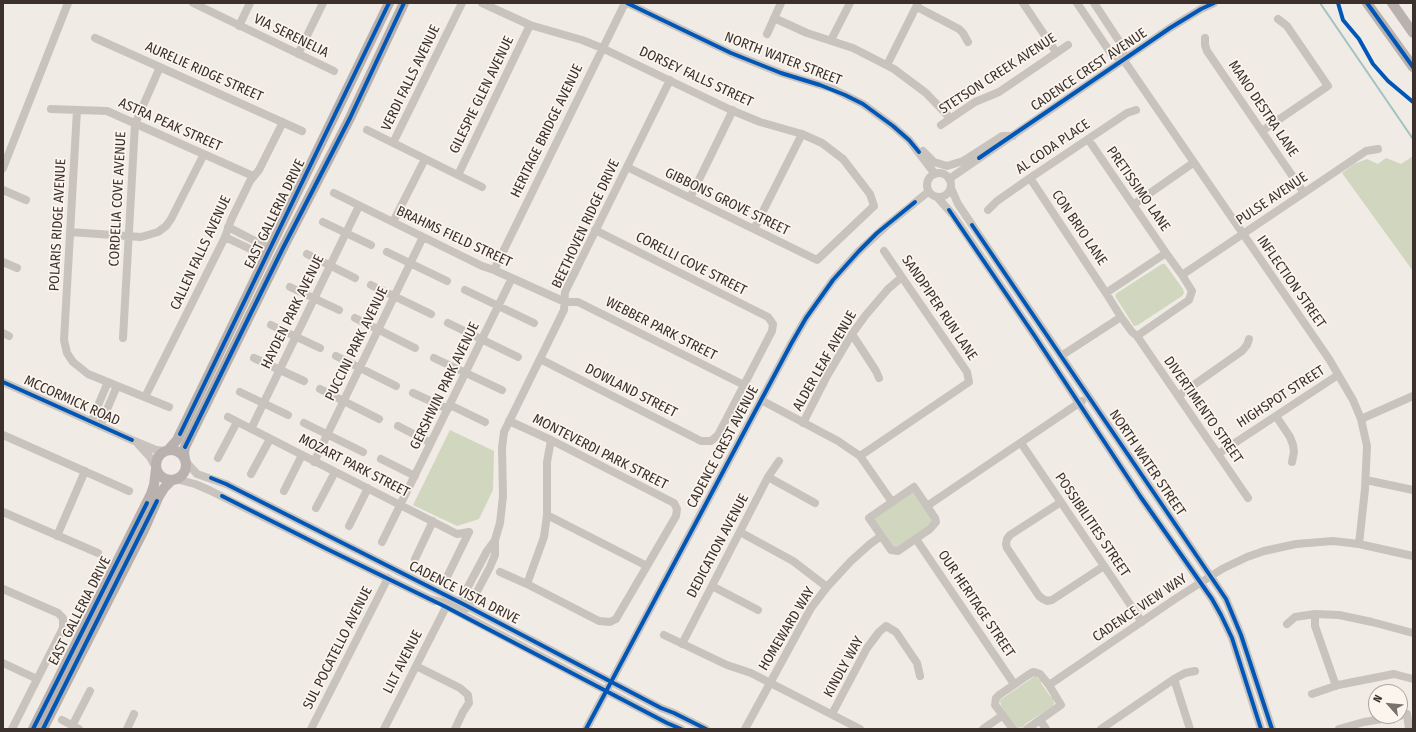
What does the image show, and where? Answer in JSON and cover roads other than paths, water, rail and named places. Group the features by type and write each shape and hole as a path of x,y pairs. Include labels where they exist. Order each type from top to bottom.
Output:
{"main road":[{"name":"EAST GALLERIA DRIVE","path":"166,450 177,440 389,3"},
{"name":"EAST GALLERIA DRIVE","path":"185,461 184,453 186,448 283,248 350,118 404,3"},
{"path":"1367,3 1413,67"},
{"path":"1392,3 1413,33"},
{"path":"173,449 179,452 185,461 186,468 183,473 174,479 166,479 161,477 156,468 157,458 166,450 173,449"},
{"name":"EAST GALLERIA DRIVE","path":"33,729 151,494 155,483 156,468"},
{"name":"EAST GALLERIA DRIVE","path":"43,729 144,530 159,496 164,488 174,479"}],"street":[{"path":"3,168 68,3"},
{"name":"VIA SERENELIA","path":"193,3 334,71"},
{"path":"239,26 250,3"},
{"path":"298,54 323,3"},
{"name":"VERDI FALLS AVENUE","path":"393,143 462,3"},
{"name":"DORSEY FALLS STREET","path":"482,3 530,25 574,37 602,48 760,122 802,134 822,143 843,159 870,194 874,206 817,260"},
{"name":"HERITAGE BRIDGE AVENUE","path":"494,270 602,48 626,3"},
{"name":"NORTH WATER STREET","path":"626,3 731,53 781,73 820,85 845,95 878,114 909,140 935,174"},
{"path":"767,34 781,3"},
{"path":"831,40 850,3"},
{"path":"1023,3 1056,52"},
{"path":"1077,3 1112,55 1123,59 1123,46 1094,3"},
{"name":"CADENCE CREST AVENUE","path":"949,179 1123,59 1185,18 1214,3"},
{"path":"887,65 917,5 959,29 968,42"},
{"path":"774,18 807,33 853,48 887,65 914,83 950,118"},
{"path":"1262,131 1328,86 1287,26 1278,19"},
{"name":"GILESPIE GLEN AVENUE","path":"458,175 530,25"},
{"name":"AURELIE RIDGE STREET","path":"95,38 302,131"},
{"name":"MANO DESTRA LANE","path":"1205,38 1207,51 1304,193"},
{"name":"STETSON CREEK AVENUE","path":"941,125 974,102 999,92 1068,45"},
{"name":"INFLECTION STREET","path":"1123,59 1338,375 1353,400 1361,419 1367,446 1366,480 1360,544"},
{"name":"CORDELIA COVE AVENUE","path":"123,338 135,124 160,67"},
{"name":"BEETHOVEN RIDGE DRIVE","path":"464,605 462,598 487,551 495,540 500,523 504,496 502,448 504,432 564,310 565,292 670,80"},
{"name":"ASTRA PEAK STREET","path":"51,109 107,111 253,176"},
{"name":"POLARIS RIDGE AVENUE","path":"77,110 64,340 67,353 80,369 108,382"},
{"path":"690,198 733,110"},
{"name":"AL CODA PLACE","path":"988,210 997,201 1127,112 1136,110"},
{"name":"CALLEN FALLS AVENUE","path":"145,397 225,237 228,227 253,176 259,170 283,122"},
{"path":"367,130 482,187"},
{"path":"754,229 802,134"},
{"path":"909,140 934,162 947,166 963,161 1002,136 1013,136"},
{"name":"PRETISSIMO LANE","path":"1088,139 1166,253"},
{"name":"PULSE AVENUE","path":"1182,275 1366,151 1378,149"},
{"path":"70,232 129,237 141,237 158,232 166,226 171,218 204,154"},
{"path":"393,222 425,159"},
{"path":"1133,205 1193,163"},
{"name":"GIBBONS GROVE STREET","path":"626,167 817,260"},
{"path":"935,174 943,174 949,179 951,188 945,196 938,198 934,197 928,192 927,183 931,176 935,174"},
{"name":"CON BRIO LANE","path":"1030,178 1106,293"},
{"name":"NORTH WATER STREET","path":"951,188 958,204 1226,599 1241,635 1272,729"},
{"path":"3,190 26,200"},
{"name":"CADENCE CREST AVENUE","path":"586,729 761,400 799,330 817,301 833,280 868,242 928,192"},
{"name":"BRAHMS FIELD STREET","path":"334,193 482,266 564,302"},
{"name":"NORTH WATER STREET","path":"938,198 953,215 1140,496 1202,582 1227,627 1261,729"},
{"name":"HAYDEN PARK AVENUE","path":"251,429 359,206"},
{"path":"323,222 372,245"},
{"path":"228,227 269,253"},
{"name":"CORELLI COVE STREET","path":"595,230 768,317 773,324 772,331 744,385"},
{"path":"225,237 269,253"},
{"name":"PUCCINI PARK AVENUE","path":"314,462 423,237"},
{"name":"SANDPIPER RUN LANE","path":"860,456 969,382 967,372 884,251"},
{"path":"387,252 447,281"},
{"path":"1166,253 1192,291 1190,300 1137,336 1132,332 1121,317 1106,293 1166,253"},
{"path":"307,254 355,278"},
{"path":"3,262 18,268"},
{"name":"ALDER LEAF AVENUE","path":"803,423 827,376 852,334 888,289 902,277"},
{"name":"GERSHWIN PARK AVENUE","path":"382,542 512,278"},
{"path":"371,285 431,314"},
{"path":"290,288 339,310"},
{"path":"465,290 534,324"},
{"name":"WEBBER PARK STREET","path":"564,302 578,302 744,385"},
{"path":"1062,356 1121,317"},
{"path":"355,318 415,348"},
{"path":"448,323 518,357"},
{"path":"271,326 320,348"},
{"path":"852,334 879,378"},
{"name":"DIVERTIMENTO STREET","path":"1137,336 1248,498"},
{"path":"1178,396 1242,351 1247,345 1249,339"},
{"path":"336,356 396,386"},
{"path":"254,358 304,382"},
{"path":"434,358 502,390"},
{"name":"DOWLAND STREET","path":"540,359 701,441 711,441 718,435 744,385"},
{"name":"HIGHSPOT STREET","path":"1218,454 1338,375"},
{"name":"MCCORMICK ROAD","path":"3,382 132,440 156,450 166,450"},
{"path":"91,422 108,382 169,407"},
{"path":"100,426 117,386"},
{"path":"320,389 380,419"},
{"path":"240,392 288,415"},
{"path":"413,393 485,422"},
{"path":"927,506 1089,396"},
{"path":"1361,419 1413,396"},
{"path":"761,400 838,441 860,456 892,502"},
{"path":"1276,416 1290,437 1293,445 1294,452 1292,462"},
{"name":"MOZART PARK STREET","path":"228,417 458,534 469,532 448,575"},
{"name":"MONTEVERDI PARK STREET","path":"509,420 674,503 677,509 676,516 647,566"},
{"path":"218,458 237,422"},
{"path":"304,423 363,452"},
{"path":"398,426 431,443"},
{"path":"3,435 128,491"},
{"path":"251,474 270,439"},
{"name":"MCCORMICK ROAD","path":"132,440 146,452 156,468"},
{"path":"527,584 544,537 547,515 547,462 551,440"},
{"name":"POSSIBILITIES STREET","path":"1021,443 1142,622"},
{"path":"284,491 302,455"},
{"path":"381,459 415,476"},
{"name":"CADENCE VISTA DRIVE","path":"185,461 197,474 226,484 464,605 661,708 706,729"},
{"name":"DEDICATION AVENUE","path":"682,644 768,478 779,461"},
{"path":"57,536 85,472"},
{"path":"316,508 335,472"},
{"path":"768,478 816,503"},
{"name":"CADENCE VISTA DRIVE","path":"174,479 195,484 209,490 446,606 681,729"},
{"path":"1366,480 1413,490"},
{"path":"914,487 927,506 936,522 930,529 895,552 889,548 869,518 914,487"},
{"path":"349,526 368,488"},
{"path":"1061,502 1010,535 1007,539 1007,548 1039,596 1047,601 1052,600 1104,566"},
{"path":"3,512 98,553"},
{"path":"500,572 527,584 599,621 610,622 616,619 647,566 547,515"},
{"path":"415,559 433,521"},
{"path":"740,532 793,561 827,587"},
{"name":"HOMEWARD WAY","path":"745,729 811,608 851,560 881,536"},
{"name":"OUR HERITAGE STREET","path":"916,539 1014,684"},
{"name":"CADENCE VIEW WAY","path":"1049,685 1222,569 1247,557 1280,547 1318,542 1360,544 1413,556"},
{"name":"SUL POCATELLO AVENUE","path":"311,729 388,578"},
{"path":"712,586 758,610"},
{"path":"3,589 58,613 63,618 63,628 12,729"},
{"path":"430,599 453,606 464,605 469,618"},
{"name":"LILT AVENUE","path":"384,729 446,606"},
{"path":"1288,624 1296,617 1315,614 1339,615 1413,633"},
{"path":"1315,614 1315,626 1336,686"},
{"name":"KINDLY WAY","path":"832,714 867,648 879,632 886,626 896,632 917,663 920,676"},
{"path":"664,635 727,665 751,673 770,682 860,729"},
{"path":"535,653 544,647"},
{"path":"3,663 37,679"},
{"path":"416,666 460,688 468,695 470,703 463,712 454,729"},
{"path":"1107,727 1174,679 1185,673 1195,671"},
{"path":"1013,729 996,705 996,698 1032,672 1040,674 1049,685 1061,705 1027,729"},
{"path":"1312,694 1336,686 1394,674 1413,680"},
{"path":"1174,679 1190,729"},
{"path":"62,720 76,727 90,691"},
{"path":"127,729 134,714"},
{"path":"983,729 1003,715"},
{"path":"1040,720 1046,729"},
{"path":"1340,729 1368,721"}],"waterway":[{"path":"1320,3 1413,139"}]}
